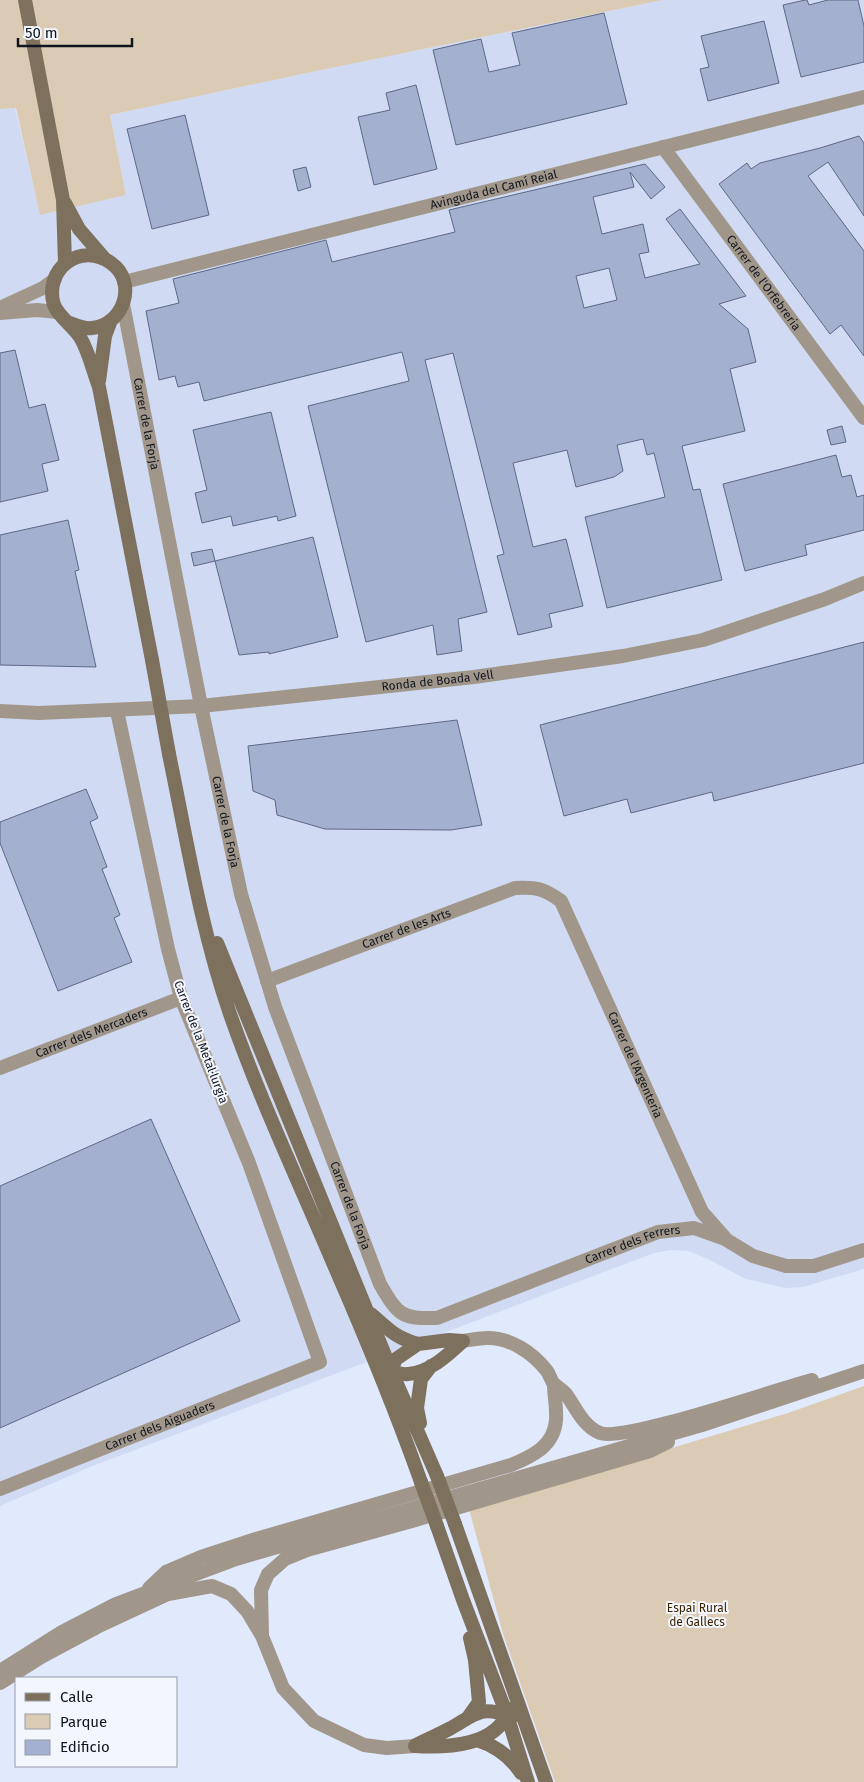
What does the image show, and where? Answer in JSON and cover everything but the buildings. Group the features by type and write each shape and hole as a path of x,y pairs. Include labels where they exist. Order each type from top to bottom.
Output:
{"main road":[{"path":"25,0 64,200 65,263"},
{"path":"64,200 79,229 104,258 119,270 126,291 124,304 116,317 105,325 82,328 70,323"},
{"path":"104,258 88,254 65,263 55,279 52,293 54,305 58,312 70,323 85,347 99,387 169,754 210,952 250,1068 391,1403 507,1715 527,1782"},
{"path":"99,387 105,336 112,320"},
{"path":"198,896 236,995 456,1524 546,1782"},
{"path":"367,1311 387,1330 400,1339 418,1344 449,1340 464,1342"},
{"path":"426,1448 417,1408 421,1378 431,1366 464,1342"},
{"path":"391,1403 387,1377 396,1359 418,1344"},
{"path":"373,1358 391,1370 408,1374 431,1366"},
{"path":"463,1600 475,1660 479,1702 469,1716"},
{"path":"415,1746 434,1747 477,1740 492,1733 507,1715 512,1699 510,1683"},
{"path":"415,1746 469,1716 487,1711 507,1715 520,1721 527,1730"},
{"path":"477,1740 490,1744 506,1756 514,1763 527,1782"}],"street":[{"name":"Avinguda del Camí Reial","path":"124,282 864,97"},
{"name":"Carrer de l'Orfebreria","path":"663,148 864,418"},
{"path":"0,308 43,288 55,279"},
{"name":"Carrer de la Forja","path":"124,304 201,706 241,894 275,1007 380,1284 390,1302 403,1314"},
{"path":"0,313 37,310 58,312"},
{"name":"Ronda de Boada Vell","path":"0,711 39,713 201,706 474,678 622,656 703,640 825,599 864,583"},
{"name":"Carrer de la Metal·lurgia","path":"117,711 168,949 181,998 249,1162 320,1362"},
{"name":"Carrer de les Arts","path":"267,981 515,888 528,887 547,890"},
{"name":"Carrer de l'Argenteria","path":"547,890 561,901 702,1212 725,1239"},
{"name":"Carrer dels Mercaders","path":"0,1068 181,998"},
{"name":"Carrer dels Ferrers","path":"403,1314 414,1319 437,1318 658,1232 694,1228 725,1239 753,1256 786,1266 814,1266 864,1250"},
{"path":"464,1342 485,1338 498,1339 512,1343 526,1352 547,1372 554,1384 565,1392 576,1412 601,1434 625,1433 653,1427 812,1380 838,1380"},
{"name":"Carrer dels Aiguaders","path":"0,1489 320,1362"},
{"path":"0,1670 62,1632 116,1604 236,1559 702,1426 864,1371"},
{"path":"143,1594 166,1572 201,1557 256,1539 511,1465 529,1458 545,1447 553,1435 556,1419 554,1384"},
{"path":"262,1636 261,1590 268,1574 285,1560 307,1550 650,1451 702,1426"},
{"path":"0,1683 42,1657 97,1627 168,1594 212,1586 231,1594 247,1611 262,1636 283,1688 314,1721 364,1745 387,1748 415,1746"}],"shaded area":[{"path":"663,0 864,0 864,1269 803,1287 786,1288 746,1279 688,1251 671,1250 654,1253 90,1467 0,1506 0,109 15,108 40,214 126,195 110,115"}],"green space":[{"path":"0,0 663,0 110,115 126,195 40,215 16,108 0,109"},
{"name":"Espai Rural de Gallecs","path":"864,1386 864,1782 555,1782 503,1634 469,1509 788,1413"}]}
